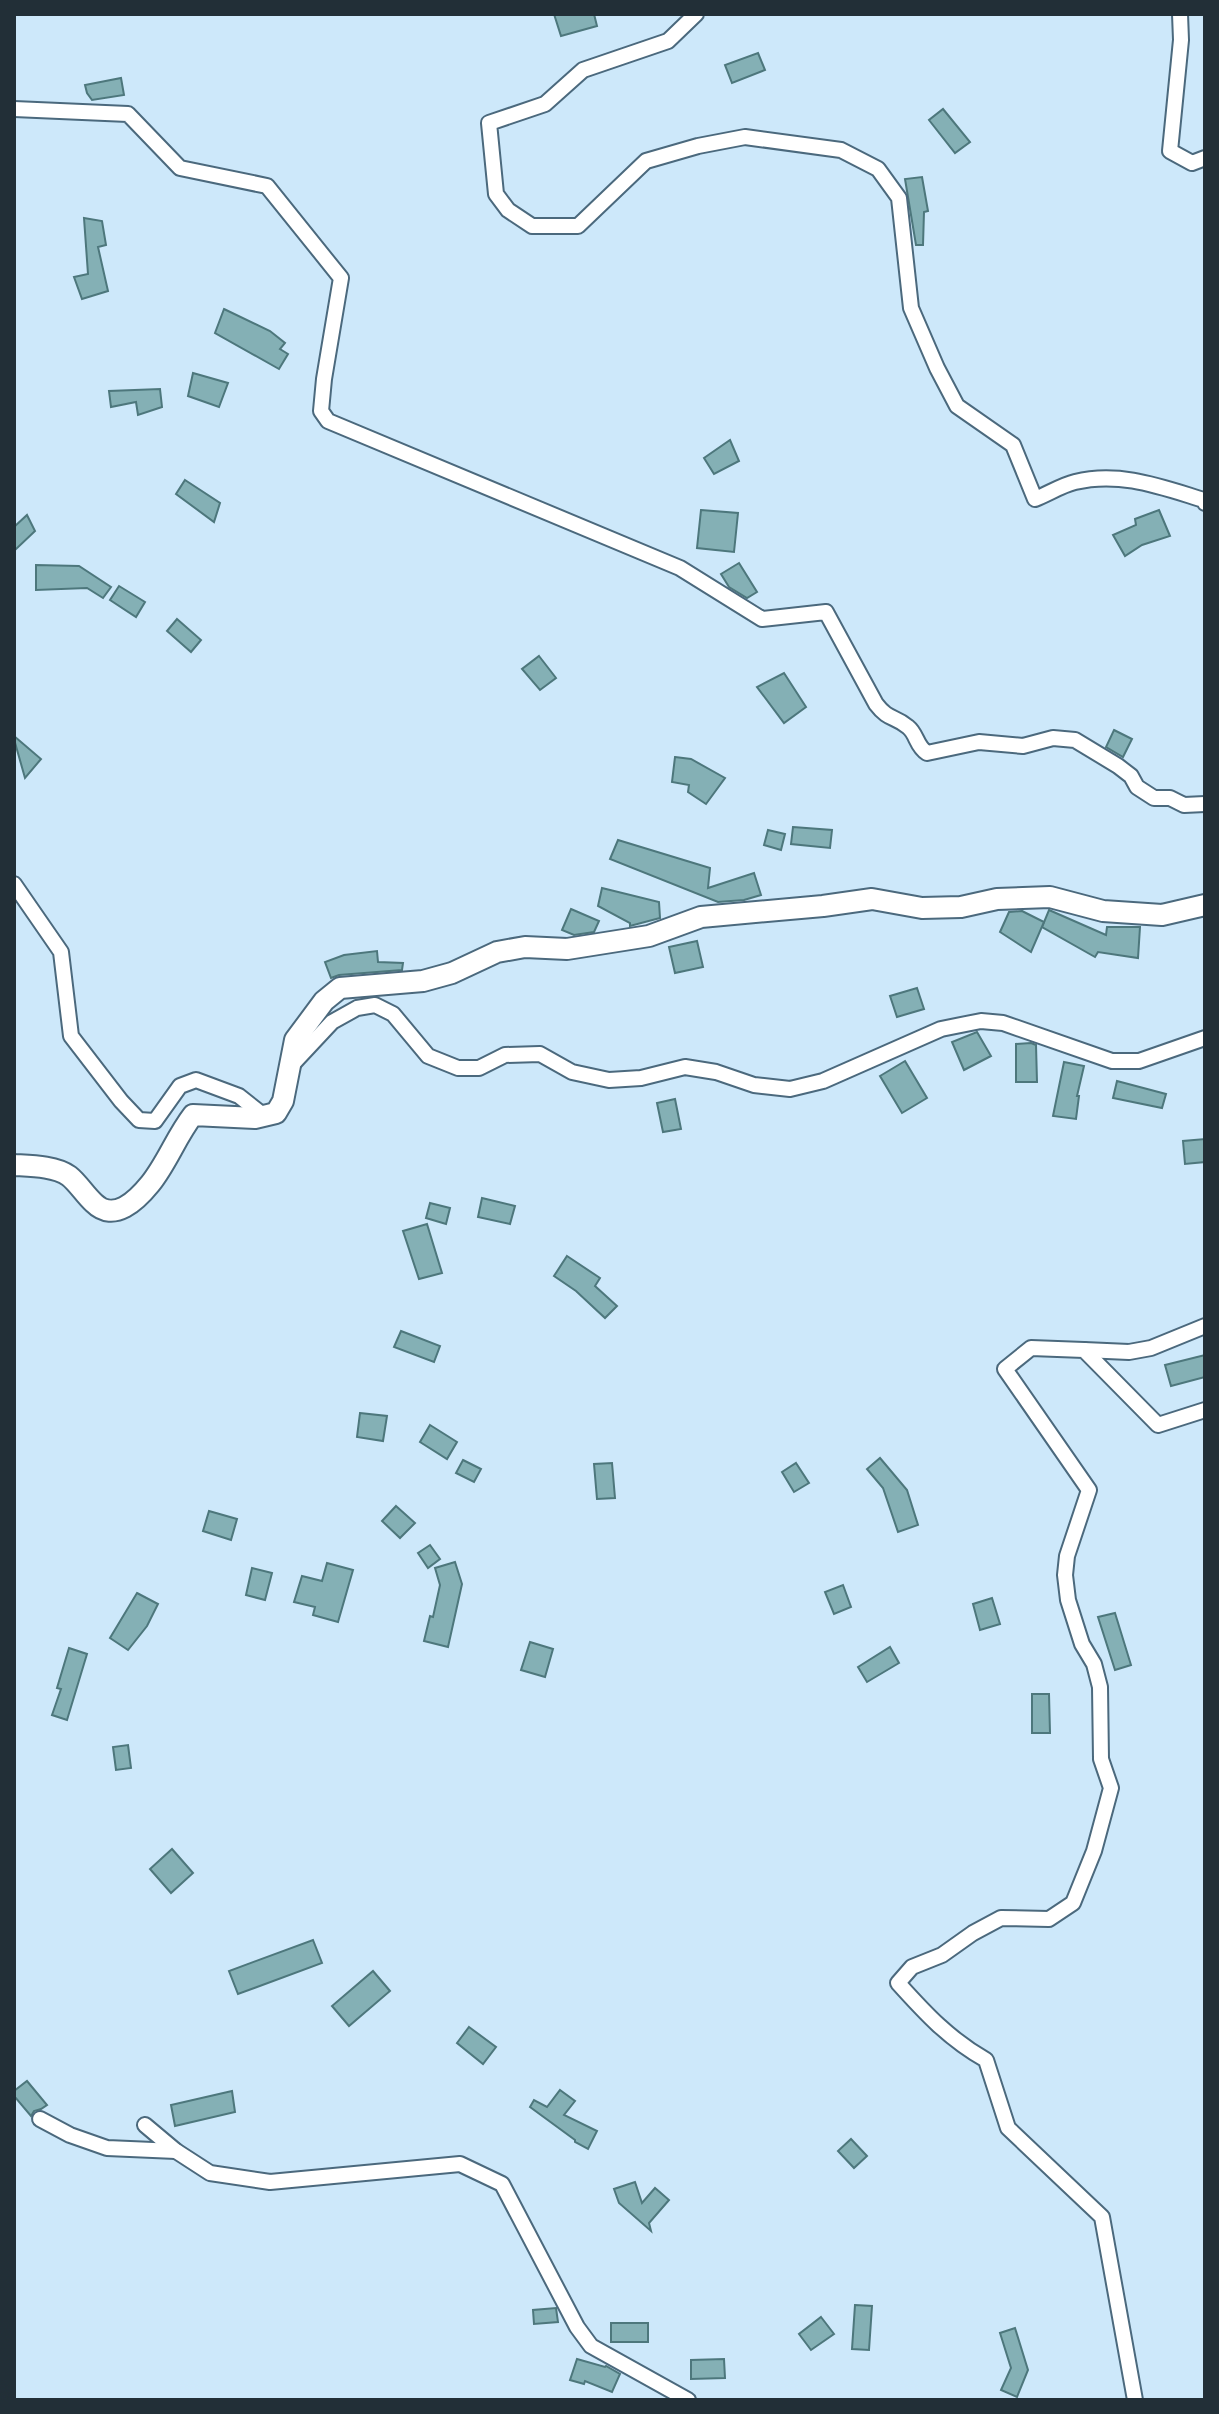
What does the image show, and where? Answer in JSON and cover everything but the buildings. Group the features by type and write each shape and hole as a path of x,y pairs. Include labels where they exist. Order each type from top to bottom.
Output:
{"main road":[{"path":"14,1165 68,1175 97,1207 117,1210 132,1204 158,1173 181,1130 193,1115 255,1118 276,1113 283,1101 295,1040 324,1001 340,988 423,981 452,973 497,952 525,947 567,949 649,936 701,917 872,899 922,908 961,907 997,899 1050,897 1103,911 1162,915 1205,905"}],"street":[{"path":"696,14 668,41 583,70 545,104 489,123 496,194 508,210 532,226 578,226 646,161 745,137 841,150 878,169 899,198 911,308 937,368 957,406 1013,445 1035,499 1074,482 1106,478 1134,479 1204,500 1205,503"},
{"path":"1180,14 1181,40 1170,151 1192,163 1205,158"},
{"path":"14,109 128,114 180,168 267,186 341,278 321,411 328,421 680,568 762,619 826,612 876,704 885,716 899,720 911,729 920,749 927,753 979,742 1023,746 1053,738 1075,740 1118,766 1131,776 1137,787 1154,798 1170,798 1184,805 1205,804"},
{"path":"14,884 61,952 71,1036 139,1120 155,1121 180,1086 196,1080 239,1096 263,1115"},
{"path":"289,1069 332,1022 357,1008 375,1005 393,1014 428,1056 458,1068 479,1068 505,1055 540,1054 572,1072 609,1080 641,1078 685,1067 716,1072 754,1085 790,1089 823,1081 941,1029 981,1021 1003,1023 1112,1061 1139,1061 1205,1038"},
{"path":"1135,2400 1102,2217 1008,2128 986,2060 963,2047 937,2026 898,1983 912,1967 942,1955 1001,1918 1049,1919 1073,1903 1094,1851 1111,1788 1101,1759 1100,1687 1068,1600 1065,1575 1067,1556 1089,1490 1005,1369 1031,1348 1129,1352 1151,1348 1205,1326"},
{"path":"1084,1350 1158,1425 1205,1410"},
{"path":"40,2119 70,2135 107,2148 176,2151"},
{"path":"145,2125 176,2151 210,2173 270,2182 460,2164 502,2184 577,2327 591,2346 688,2400"}]}
